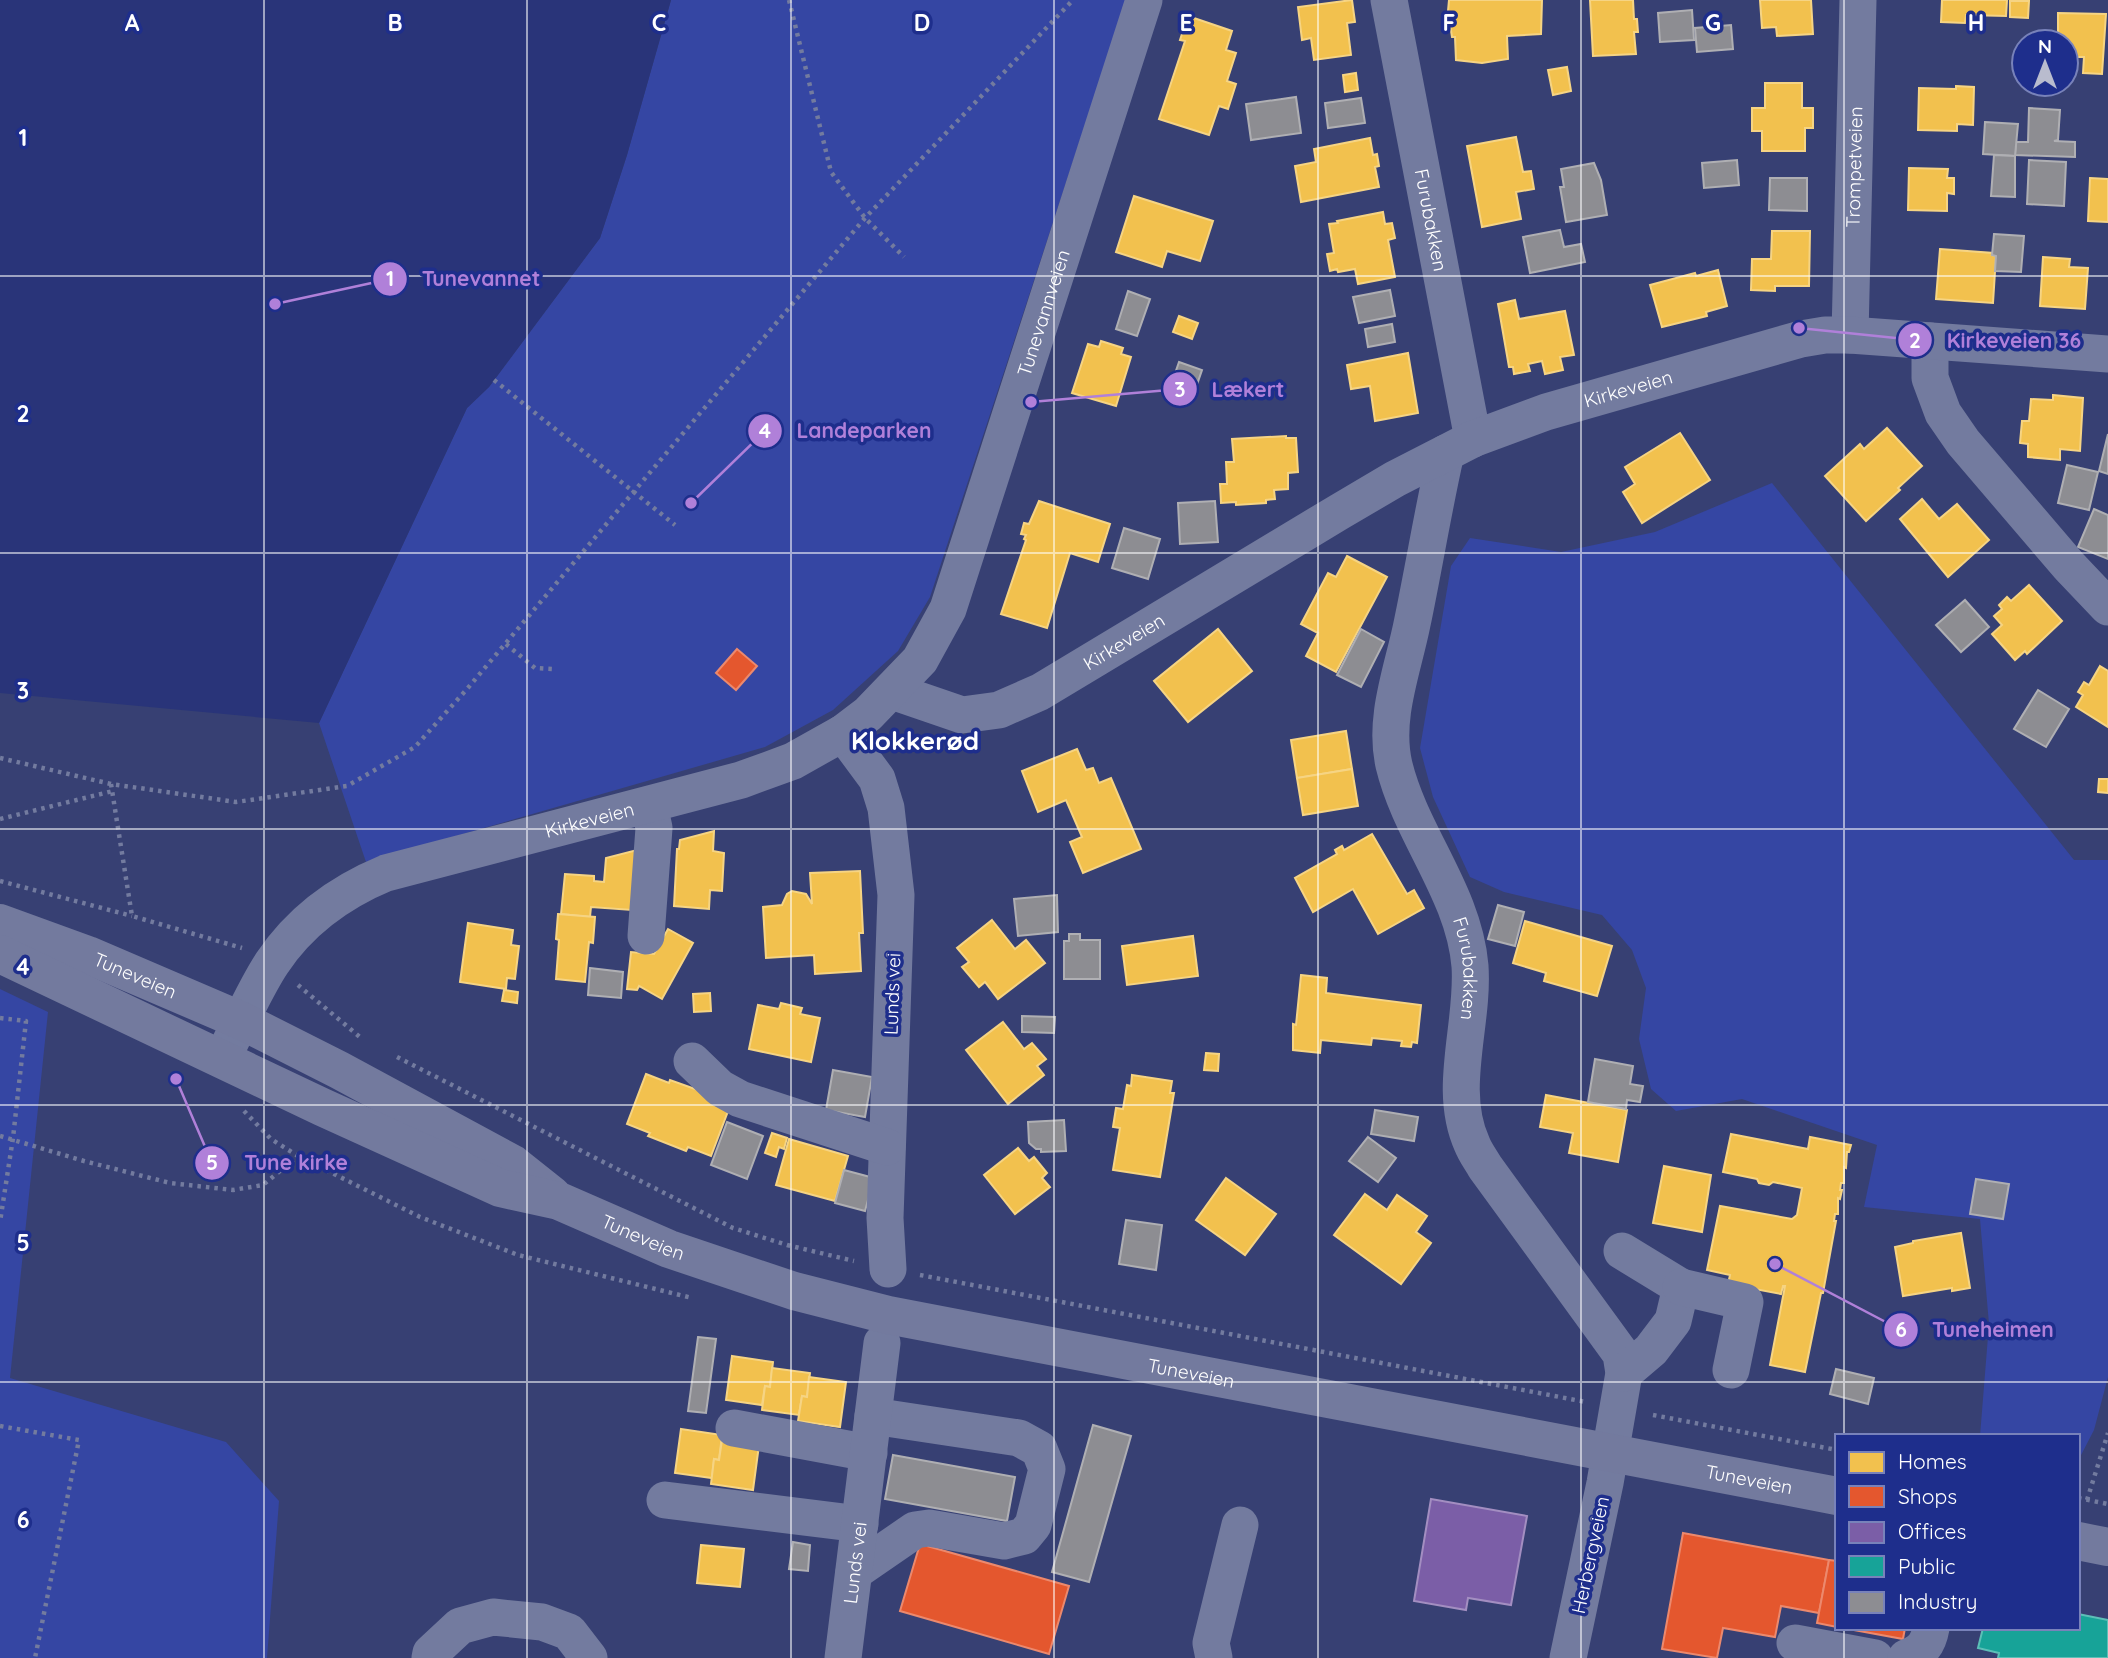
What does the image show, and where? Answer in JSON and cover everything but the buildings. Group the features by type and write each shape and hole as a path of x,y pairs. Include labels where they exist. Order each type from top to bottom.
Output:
{"main road":[{"name":"Tuneveien","path":"0,923 89,955 242,1021 513,1164 559,1201"},
{"name":"Tuneveien","path":"0,954 500,1188 559,1201 669,1249 794,1291 888,1315 1835,1496"},
{"path":"2080,1541 2108,1547"}],"street":[{"name":"Tunevannveien","path":"892,691 920,660 948,608 1144,0"},
{"name":"Furubakken","path":"1389,0 1460,446 1393,712 1393,762 1404,801 1462,921 1470,967 1461,1094 1471,1144 1621,1354 1620,1391 1610,1452"},
{"name":"Trompetveien","path":"1850,335 1858,0"},
{"name":"Kirkeveien","path":"222,1059 272,963 318,911 369,880 386,873 741,780 793,761 843,733 892,691 962,715 999,710 1040,692 1350,505 1460,446 1559,408 1801,339 1825,335 2108,354"},
{"path":"1930,341 1930,378 1942,413 1963,442 2061,557 2108,607"},
{"name":"Lunds vei","path":"843,733 877,779 883,798 896,895 885,1218 888,1269"},
{"path":"646,936 654,828 649,805"},
{"path":"692,1061 720,1088 740,1099 887,1147"},
{"path":"1622,1251 1681,1287 1745,1302 1731,1370"},
{"path":"1620,1391 1673,1321 1681,1287"},
{"name":"Lunds vei","path":"843,1658 882,1343"},
{"path":"854,1572 915,1530 929,1528 1004,1541 1024,1536 1033,1525 1047,1469 1039,1449 1019,1438 873,1416"},
{"path":"734,1428 869,1453"},
{"name":"Herbergveien","path":"1568,1658 1610,1452"},
{"path":"665,1500 860,1524"},
{"path":"1214,1658 1211,1643 1240,1525"},
{"path":"430,1658 431,1653 460,1626 493,1617 542,1622 569,1632 589,1658"},
{"path":"1906,1658 1922,1650 1929,1640 1931,1630"},
{"path":"1795,1643 1875,1658"}],"path":[{"path":"789,0 831,172 865,218 904,257"},
{"path":"0,758 111,784 236,802 347,786 415,747 506,644 865,218 1073,0"},
{"path":"494,380 675,525"},
{"path":"506,644 535,668 553,669"},
{"path":"111,784 132,916"},
{"path":"0,819 113,791"},
{"path":"0,881 245,949 272,963 360,1038 373,1044"},
{"path":"0,1018 26,1021 13,1138 0,1222"},
{"path":"385,1050 733,1228 787,1245 888,1269 1620,1391 1835,1449"},
{"path":"0,1136 170,1183 233,1191 263,1185 298,1156"},
{"path":"0,1426 79,1440 35,1658"},
{"path":"2087,1500 2108,1433"},
{"path":"2080,1498 2108,1504"}],"shaded area":[{"path":"0,0 671,0 627,155 600,238 489,387 467,408 319,723 0,693"},
{"path":"671,0 1126,0 930,597 898,651 833,710 765,747 366,862 319,723 467,408 489,387 600,238 627,155"},
{"path":"1772,483 2074,860 2108,860 2108,1377 2094,1430 2080,1457 2080,1434 1980,1434 1989,1324 1980,1219 1864,1207 1877,1145 1742,1099 1676,1111 1651,1089 1639,1039 1646,988 1632,950 1602,915 1504,892 1470,877 1433,797 1420,748 1451,566 1470,538 1561,552 1655,532"},
{"path":"0,989 48,1012 10,1378 226,1442 279,1501 267,1658 0,1658"}],"place":[{"name":"Tunevannet","path":"275,304"},
{"name":"Kirkeveien 36","path":"1799,328"},
{"name":"Lækert","path":"1031,402"},
{"name":"Landeparken","path":"691,503"},
{"name":"Tune kirke","path":"176,1079"},
{"name":"Tuneheimen","path":"1775,1264"}],"district":[{"name":"Klokkerød","path":"915,741"}]}
